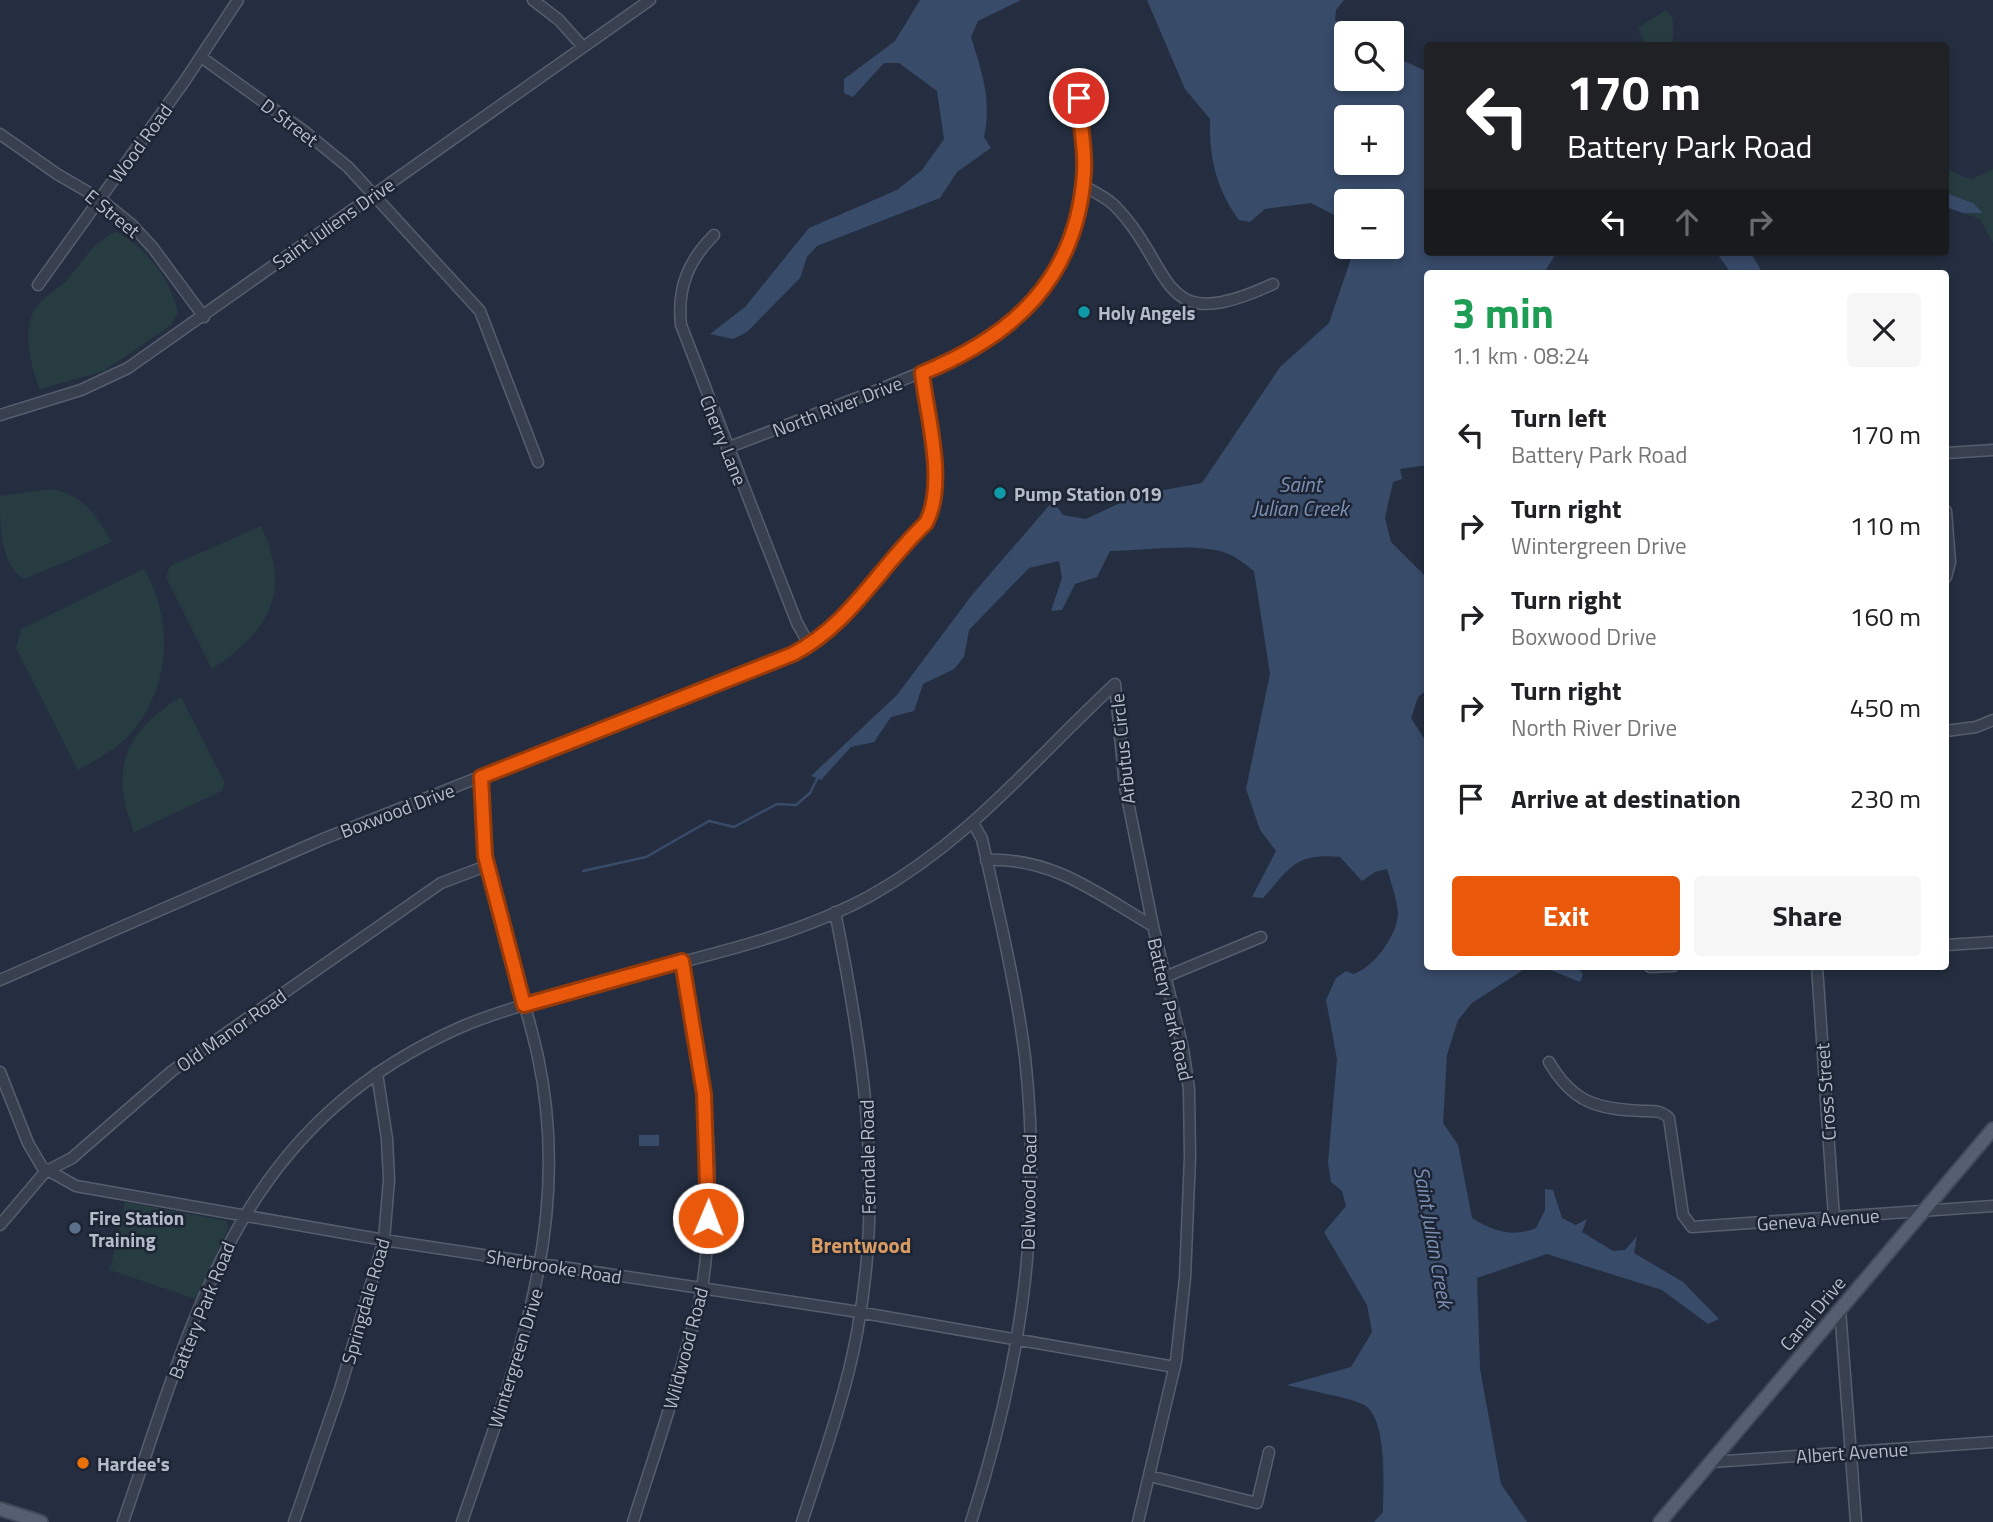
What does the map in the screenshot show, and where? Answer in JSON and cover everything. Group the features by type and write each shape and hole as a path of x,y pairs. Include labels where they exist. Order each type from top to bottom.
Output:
{"main road":[{"name":"Canal Drive","path":"1660,1522 1993,1129"},
{"path":"0,1509 41,1522"}],"street":[{"name":"Wood Road","path":"38,285 201,57 238,0"},
{"path":"533,0 559,20 583,47"},
{"name":"Saint Juliens Drive","path":"0,415 81,390 128,368 204,317 650,0"},
{"name":"D Street","path":"201,57 304,131 348,167 481,311 538,462"},
{"name":"North River Drive","path":"727,448 922,373 983,344 1032,304 1065,252 1082,185 1081,84"},
{"name":"E Street","path":"0,134 57,174 100,199 153,248 204,317"},
{"path":"1082,185 1115,206 1168,284 1188,300 1200,304 1230,303 1273,284"},
{"name":"Cherry Lane","path":"714,235 688,267 679,311 684,340 797,623 810,646"},
{"name":"Boxwood Drive","path":"0,981 323,839 810,646 846,614 926,523 933,511 937,491 922,373"},
{"path":"1949,453 1993,450"},
{"name":"Arbutus Circle","path":"973,824 1115,684 1125,787 1153,926"},
{"path":"1949,731 1976,727 1993,720"},
{"name":"Wintergreen Drive","path":"462,1522 526,1331 541,1264 547,1214 549,1142 540,1070 486,866 481,777"},
{"path":"973,824 982,839 986,860"},
{"name":"Battery Park Road","path":"123,1522 195,1314 242,1217 266,1180 313,1126 377,1073 461,1027 524,1005 753,942 835,912 928,861 973,824"},
{"name":"Battery Park Road","path":"986,860 1016,860 1043,865 1153,926 1183,1049 1190,1106 1185,1279 1175,1367 1138,1522"},
{"name":"Delwood Road","path":"971,1522 1002,1419 1018,1341 1029,1233 1030,1127 1017,1008 986,860"},
{"name":"Old Manor Road","path":"0,1225 45,1172 72,1158 189,1058 442,883 486,866"},
{"name":"Ferndale Road","path":"802,1522 847,1379 860,1313 868,1237 870,1166 867,1097 859,1035 835,912"},
{"path":"1165,977 1261,937"},
{"path":"1949,945 1993,942"},
{"name":"Wildwood Road","path":"632,1522 673,1398 702,1289 709,1195 708,1136 699,1053 682,961"},
{"name":"Cross Street","path":"1817,970 1834,1218"},
{"name":"Geneva Avenue","path":"1549,1062 1560,1080 1585,1101 1607,1108 1664,1113 1671,1123 1683,1216 1692,1227 1993,1206"},
{"path":"0,1072 28,1143 45,1172"},
{"name":"Springdale Road","path":"294,1522 347,1367 384,1240 389,1180 387,1139 377,1073"},
{"name":"Sherbrooke Road","path":"45,1172 94,1191 242,1217 860,1313 1175,1367"},
{"path":"1840,1309 1856,1522"},
{"name":"Albert Avenue","path":"1712,1462 1993,1442"},
{"path":"1150,1476 1257,1503 1269,1452"}],"green space":[{"path":"1666,10 1673,19 1673,42 1645,42 1638,28"},
{"path":"1993,169 1993,243 1980,219 1963,213 1982,212 1973,203 1949,194 1949,170 1971,180"},
{"path":"117,232 138,246 156,266 170,289 178,313 171,325 104,371 40,389 31,360 28,338 35,309 67,280 95,246"},
{"path":"52,489 64,492 88,508 112,542 24,579 16,573 6,554 1,530 0,496"},
{"path":"261,526 274,571 274,591 270,608 261,625 248,640 212,669 166,577 170,566"},
{"path":"144,569 160,608 163,629 164,650 156,691 147,710 129,735 109,752 78,770 16,648 21,629"},
{"path":"181,697 225,783 222,791 134,832 123,789 123,770 127,754 135,738 147,724"},
{"path":"125,1202 227,1221 228,1229 196,1299 110,1270"}],"water":[{"path":"920,0 1021,0 978,21 971,37 986,98 984,137 991,148 957,172 940,198 817,246 807,257 800,278 747,332 733,339 710,334 745,307 809,228 897,190 922,170 944,139 937,91 899,63 884,63 853,97 844,93 844,79 895,41"},
{"name":"Saint Julian Creek","path":"1147,0 1344,0 1336,10 1336,21 1334,21 1334,91 1404,91 1404,61 1424,70 1424,256 1555,256 1546,270 1424,270 1424,466 1400,469 1402,479 1393,482 1385,518 1391,542 1424,575 1424,692 1418,697 1411,718 1424,739 1424,970 1523,970 1472,1003 1458,1020 1447,1055 1443,1123 1458,1145 1472,1218 1503,1232 1528,1231 1536,1228 1545,1210 1545,1189 1553,1190 1562,1218 1576,1225 1587,1219 1582,1232 1613,1251 1625,1250 1637,1236 1634,1253 1683,1282 1719,1319 1708,1324 1662,1290 1547,1254 1477,1278 1480,1369 1501,1484 1527,1522 1374,1522 1383,1512 1383,1456 1378,1426 1373,1415 1361,1403 1287,1385 1351,1367 1372,1332 1367,1305 1324,1232 1346,1206 1342,1191 1331,1182 1328,1163 1337,1059 1326,1000 1336,978 1346,971 1353,974 1361,971 1376,958 1394,931 1398,913 1387,869 1375,872 1362,881 1340,857 1325,856 1303,860 1288,870 1263,898 1252,897 1276,851 1260,830 1246,789 1270,674 1254,571 1226,553 1200,548 1110,551 1097,577 1075,584 1062,610 1051,611 1062,578 1059,561 1029,568 969,630 964,657 954,669 923,684 914,711 891,717 874,742 851,747 821,780 811,776 897,695 972,595 1053,501 1063,515 1086,519 1137,495 1202,483 1280,367 1329,323 1351,259 1404,259 1404,189 1334,189 1334,215 1311,203 1265,209 1250,222 1239,220 1219,184 1211,146 1210,119 1185,89"},
{"path":"1949,194 1973,203 1983,213 1963,213 1949,208"},
{"path":"1719,256 1752,256 1761,270 1729,270"},
{"name":"Saint Julian Creek","path":"1550,970 1579,970 1583,974 1580,982"},
{"path":"639,1135 659,1135 659,1146 639,1146"}],"waterway":[{"path":"583,871 646,857 709,821 734,827 777,804 796,805 810,793 819,775"}],"place":[{"name":"Holy Angels","path":"1084,312"},
{"name":"Pump Station 019","path":"1000,493"},
{"name":"Fire Station Training","path":"75,1228"},
{"name":"Hardee's","path":"83,1463"}],"district":[{"name":"Brentwood","path":"861,1245"}],"route":[{"path":"708,1218 708,1136 704,1094 682,961 524,1005 485,856 480,800 481,777 793,654 825,635 846,614 926,523 933,511 937,491 922,373 965,355 1010,325 1032,304 1060,262 1074,226 1084,173 1079,98"}]}
